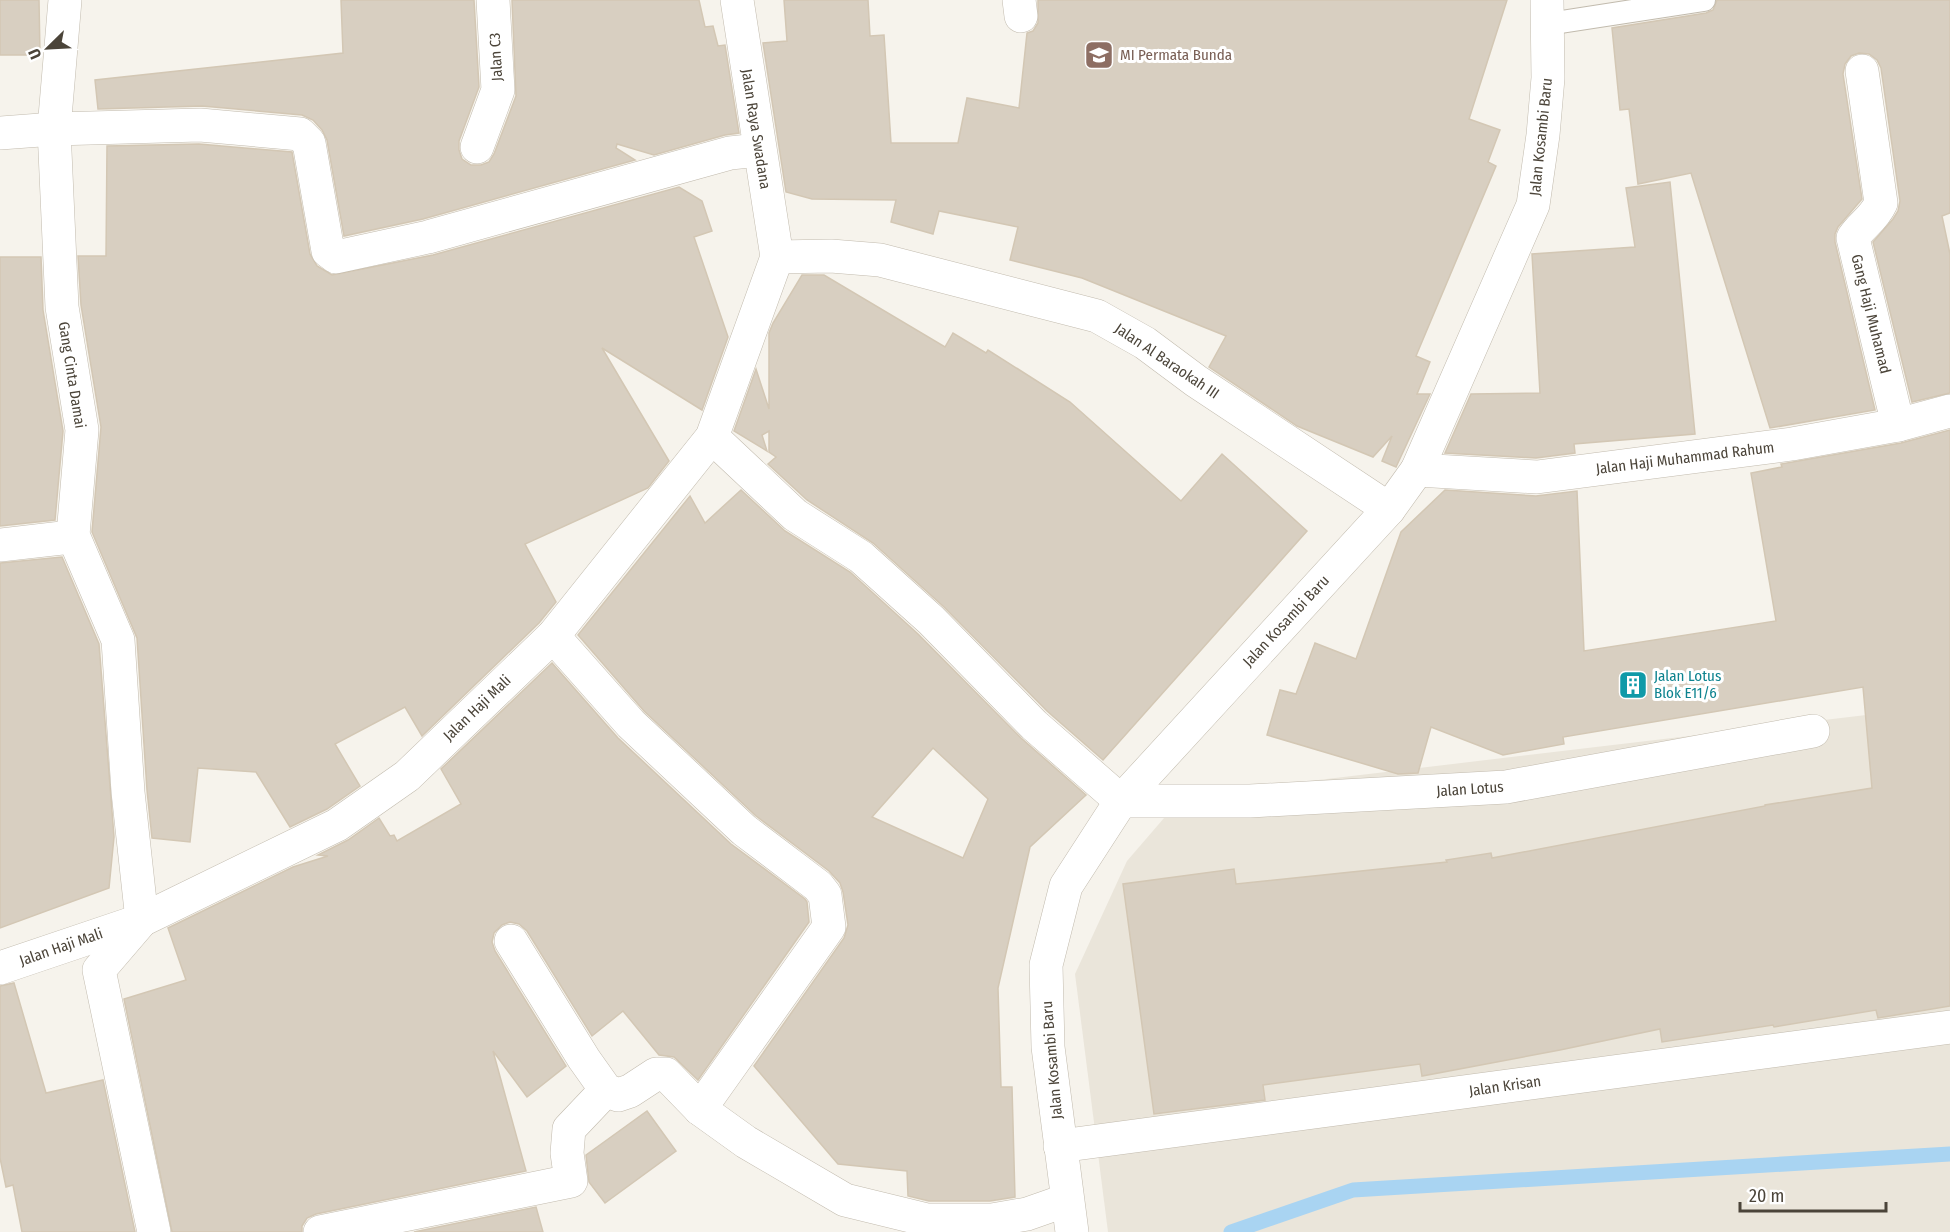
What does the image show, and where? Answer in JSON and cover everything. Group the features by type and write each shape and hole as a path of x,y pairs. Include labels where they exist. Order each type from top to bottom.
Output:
{"street":[{"name":"Gang Cinta Damai","path":"65,0 54,129 62,307 82,430 73,535 118,640 128,792 142,920"},
{"name":"Jalan C3","path":"477,147 498,90 493,0"},
{"name":"Jalan Raya Swadana","path":"737,0 777,257"},
{"name":"Jalan Kosambi Baru","path":"1070,1216 1048,1047 1046,966 1065,886 1121,801 1389,509 1417,470 1533,206 1548,78 1547,12"},
{"name":"Gang Haji Muhamad","path":"1862,70 1881,203 1875,216 1857,231 1853,238 1898,425"},
{"path":"0,133 54,129 200,125 300,134 309,143 328,251 336,257 428,237 730,153 759,150"},
{"name":"Jalan Al Baraokah III","path":"777,257 831,256 880,260 1097,316 1145,343 1196,381 1389,509"},
{"name":"Jalan Haji Mali","path":"0,968 142,920 337,825 407,776 553,636 712,437 777,257"},
{"name":"Jalan Haji Muhammad Rahum","path":"1417,470 1537,477 1792,444 1898,425 1950,411"},
{"path":"712,437 795,515 870,565 931,620 1034,725 1121,801"},
{"path":"0,545 73,535"},
{"path":"553,636 631,724 744,830 818,886 825,895 829,927 700,1109"},
{"name":"Jalan Lotus","path":"1121,801 1250,801 1506,787 1813,731"},
{"path":"142,920 99,970 154,1232"},
{"path":"511,941 584,1059 606,1090 618,1095 630,1091 656,1074 666,1074 700,1109 746,1142 846,1200 927,1220 992,1220 1028,1214 1070,1216"},
{"name":"Jalan Krisan","path":"1060,1146 1950,1027"},
{"path":"320,1232 571,1181 567,1153 569,1129 606,1090"}],"lane":[{"path":"1547,12 1704,0"}],"shaded area":[{"path":"1950,705 1950,1232 1108,1232 1075,974 1127,861 1183,796"}],"building":[{"path":"0,0 39,0 40,55 0,55"},
{"path":"341,0 474,0 479,87 459,141 462,159 471,165 489,162 516,96 512,0 699,0 705,27 713,26 718,46 725,45 739,133 654,155 617,144 616,148 635,160 423,219 344,236 327,140 313,120 302,115 202,106 98,109 95,80 343,53"},
{"path":"784,0 868,0 870,36 884,35 891,143 958,143 967,98 1019,108 1027,33 1033,31 1038,23 1038,0 1507,0 1469,119 1500,130 1488,162 1496,166 1416,356 1430,362 1417,394 1430,394 1396,467 1382,461 1392,436 1373,457 1297,426 1209,367 1226,336 1082,278 1010,260 1018,227 939,211 933,234 891,222 896,200 812,199 786,192 763,43 787,41"},
{"path":"1717,0 1950,0 1950,213 1942,216 1950,254 1950,393 1912,402 1873,242 1893,219 1900,201 1881,68 1877,60 1869,54 1859,53 1851,56 1845,64 1843,74 1862,199 1838,227 1835,242 1875,410 1770,428 1691,173 1638,184 1629,109 1620,110 1612,28 1706,13 1713,10"},
{"path":"199,144 292,152 310,254 317,266 332,275 433,255 679,187 702,201 712,231 694,237 728,337 702,410 602,348 669,461 648,488 525,544 556,602 539,623 422,736 405,707 335,744 360,786 327,809 290,827 256,772 198,768 190,842 152,838 137,638 92,532 101,427 81,305 78,256 106,256 107,146"},
{"path":"1670,182 1695,434 1574,444 1575,453 1536,458 1445,453 1471,394 1540,393 1532,254 1635,247 1626,188"},
{"path":"0,257 41,257 43,310 63,431 55,520 0,526"},
{"path":"802,275 824,275 945,347 953,333 986,353 988,350 1070,402 1181,501 1222,454 1307,531 1103,760 1047,711 944,607 873,543 807,500 768,464 776,457 769,452 769,431 762,435 767,451 734,431 756,369 769,409 769,333"},
{"path":"1950,430 1950,1006 1878,1018 1876,1010 1662,1042 1660,1029 1422,1076 1420,1064 1263,1085 1265,1100 1154,1114 1123,884 1234,869 1236,884 1447,862 1446,860 1491,853 1492,858 1765,805 1872,788 1863,687 1563,737 1564,744 1503,755 1431,727 1418,773 1398,774 1267,735 1280,690 1296,694 1315,643 1356,659 1401,532 1445,490 1536,496 1577,491 1584,651 1776,621 1751,473 1782,467 1781,464 1901,443"},
{"path":"741,490 785,531 850,572 918,634 1021,738 1086,795 1030,847 998,988 1001,1087 1012,1087 1015,1197 990,1201 929,1201 908,1196 907,1171 838,1164 754,1066 844,938 848,925 840,883 829,871 756,816 644,711 578,635 690,496 705,523","holes":["933,748 988,799 963,858 872,817"]},
{"path":"62,557 99,644 114,837 109,888 0,928 0,563"},
{"path":"552,663 618,738 731,844 805,899 809,922 698,1080 674,1057 659,1055 623,1011 592,1036 527,931 519,924 510,922 502,925 494,933 492,942 495,951 566,1066 527,1097 493,1051 526,1171 316,1214 307,1218 302,1226 302,1232 172,1232 124,999 186,980 168,928 293,867 328,856 318,855 348,840 379,818 390,836 394,835 397,841 461,804 441,769"},
{"path":"14,983 46,1093 103,1080 135,1232 22,1232 13,1185 6,1187 0,1158 0,986"},
{"path":"647,1111 676,1151 605,1203 589,1182 586,1155"},
{"path":"536,1207 543,1232 414,1232"}],"waterway":[{"path":"1231,1232 1353,1190 1950,1154"}],"place":[{"name":"MI Permata Bunda","path":"1099,55"},
{"name":"Jalan Lotus Blok E11/6","path":"1633,685"}]}
